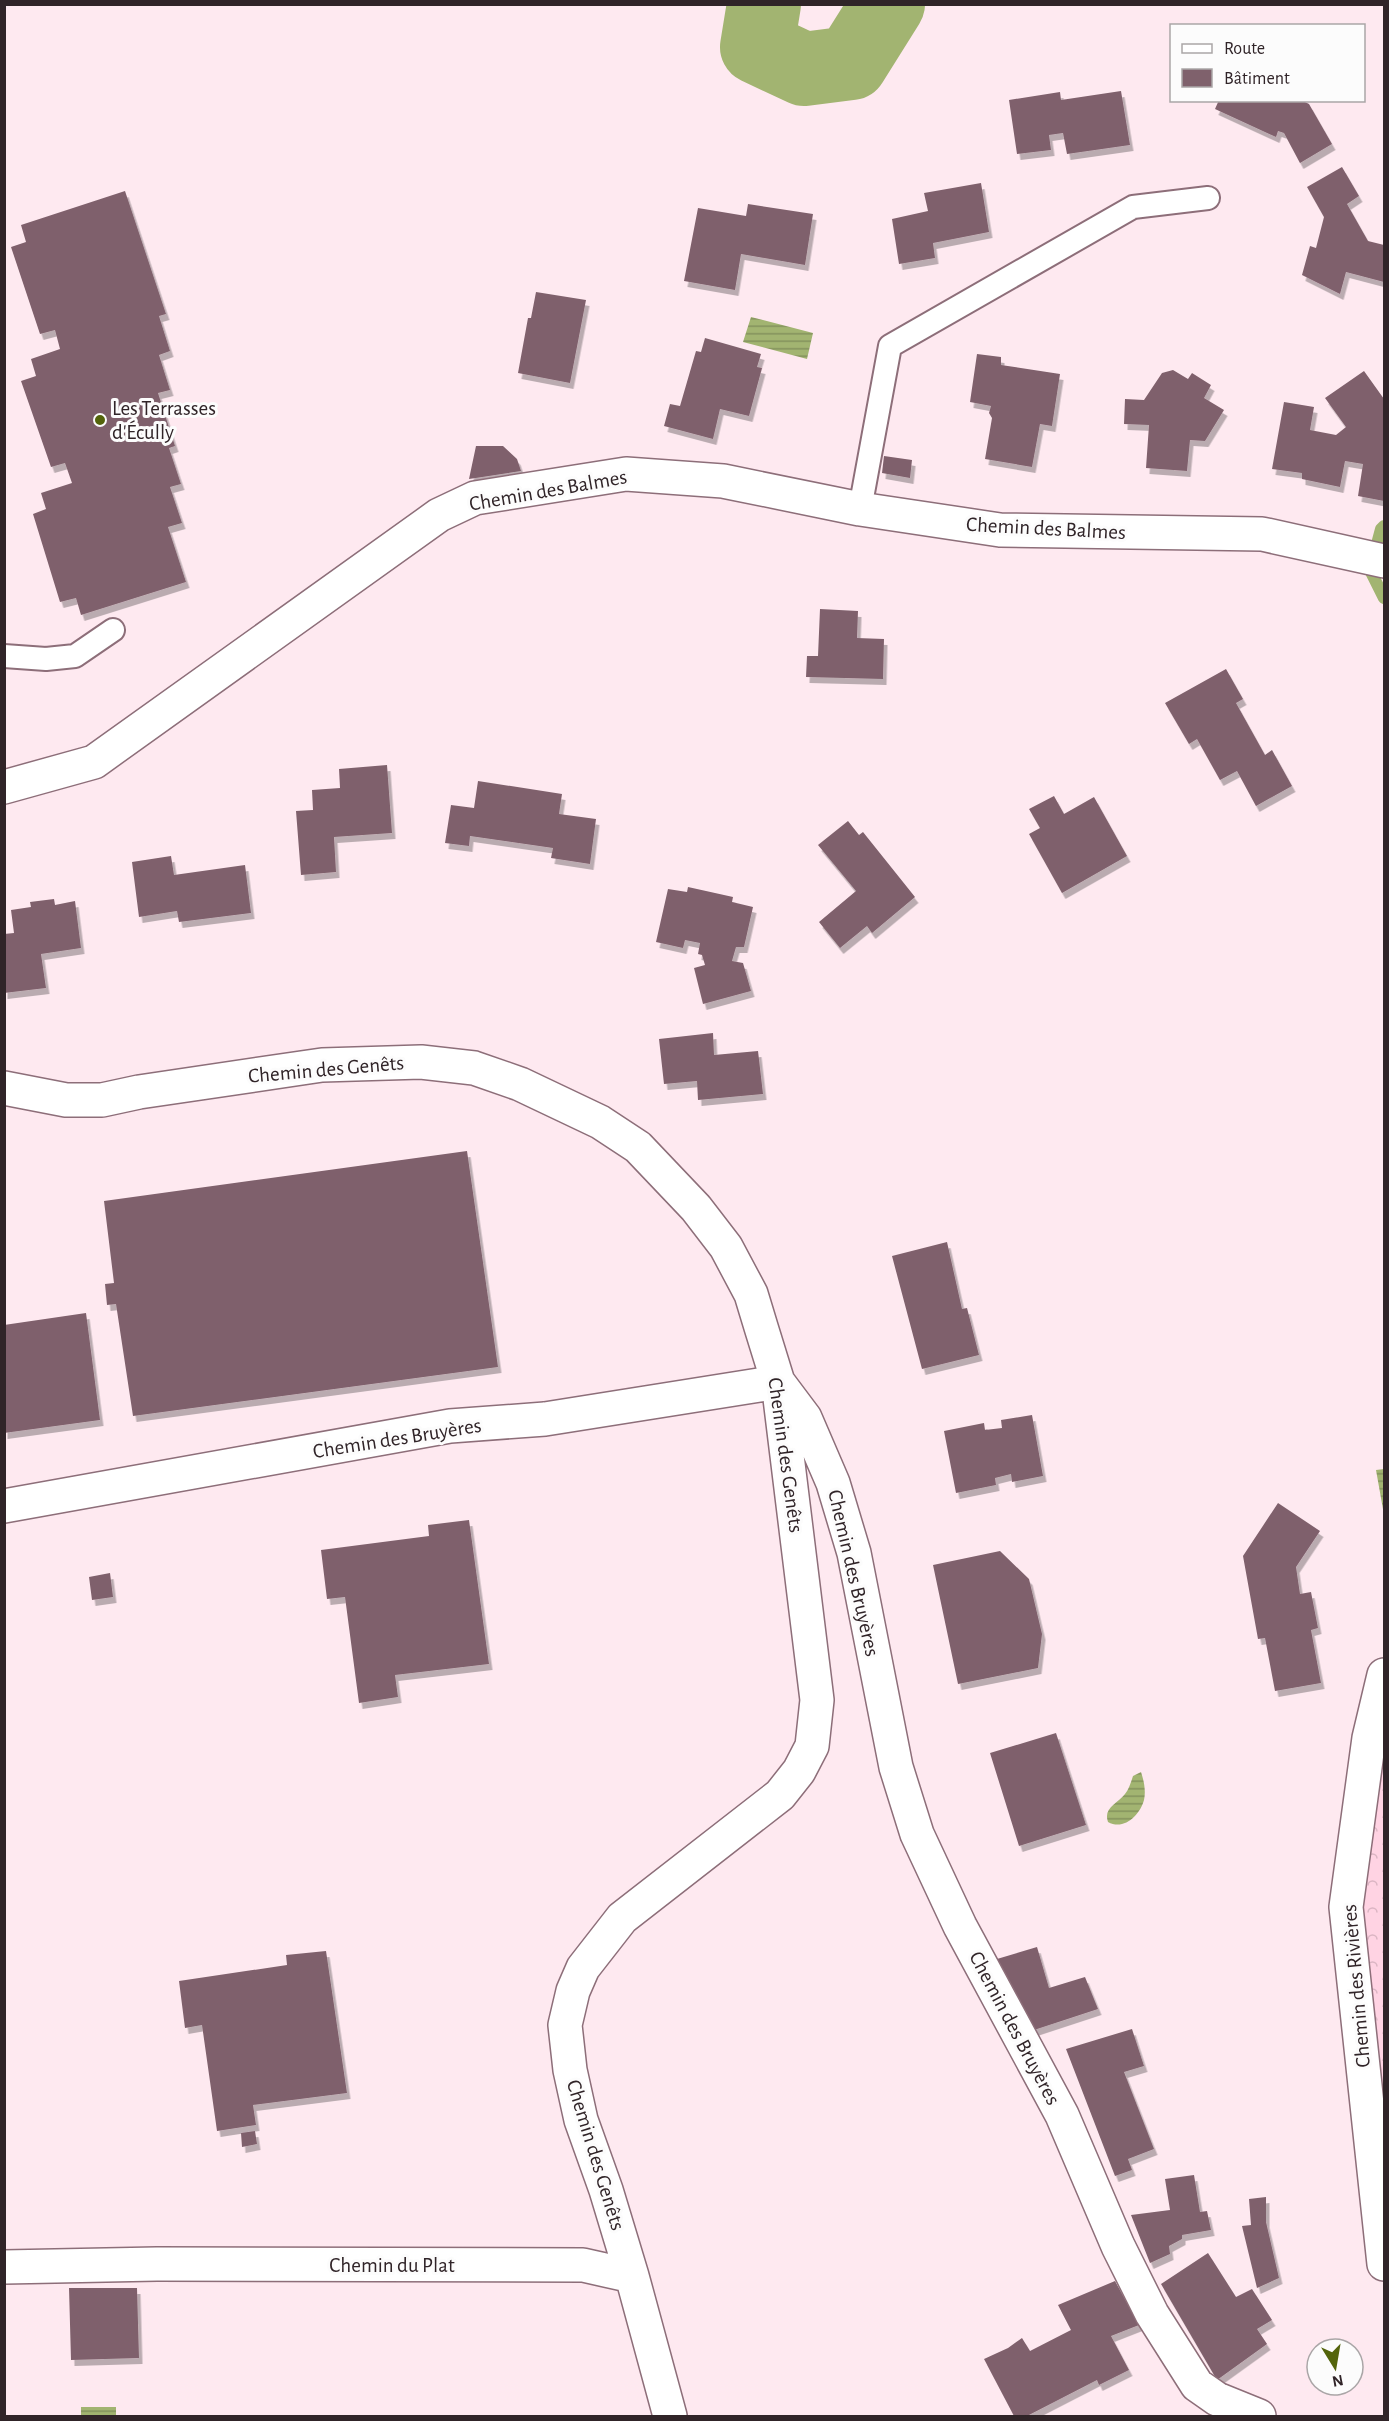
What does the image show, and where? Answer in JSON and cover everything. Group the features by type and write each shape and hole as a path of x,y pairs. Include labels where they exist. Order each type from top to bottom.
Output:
{"street":[{"name":"Chemin des Balmes","path":"4,787 94,762 440,515 475,498 626,474 723,481 860,509 1000,530 1262,534 1373,558"},
{"name":"Chemin des Genêts","path":"4,1088 66,1100 102,1100 139,1092 322,1065 421,1062 474,1068 520,1084 600,1122 638,1147 696,1208 726,1247 751,1294 778,1382 817,1700 812,1746 799,1771 780,1795 622,1918 583,1968 573,1991 566,2025 570,2070 581,2120 606,2190 632,2276"},
{"name":"Chemin des Bruyères","path":"4,1506 450,1426 545,1419 778,1382 805,1418 833,1483 854,1553 896,1767 916,1834 960,1926 1062,2115 1118,2246 1152,2314 1197,2385 1217,2399 1258,2416"},
{"name":"Chemin des Rivières","path":"1384,1675 1369,1738 1346,1907 1384,2264"},
{"name":"Chemin du Plat","path":"4,2267 157,2264 583,2265 632,2276"},
{"path":"632,2276 670,2416"}],"lane":[{"path":"860,509 890,346 1133,207 1208,198"},
{"path":"4,656 46,659 75,656 113,630"}],"green space":[{"path":"1384,1728 1384,2225 1353,1910"}],"shaded area":[{"path":"751,317 813,333 807,359 743,342"},
{"path":"1384,1469 1384,1515 1376,1470"},
{"path":"1141,1772 1145,1793 1139,1811 1125,1823 1108,1822 1107,1813 1122,1798 1133,1776"},
{"path":"81,2407 116,2407 116,2416 81,2416"}],"building":[{"path":"1121,91 1130,145 1067,154 1063,133 1049,135 1051,150 1017,154 1009,100 1060,92 1061,100"},
{"path":"1218,102 1305,102 1309,104 1332,144 1300,163 1284,133 1278,131 1276,137 1215,109"},
{"path":"1342,167 1359,196 1347,204 1368,241 1384,245 1384,282 1346,272 1340,294 1302,275 1310,246 1316,248 1324,217 1307,187"},
{"path":"981,183 989,232 933,243 935,258 899,264 892,219 928,211 924,193"},
{"name":"Les Terrasses d'Écully","path":"125,191 166,314 159,316 170,351 159,355 170,390 158,393 175,446 169,448 181,484 170,487 182,523 168,527 186,582 81,615 76,598 60,602 33,514 46,509 41,493 72,483 65,463 51,467 21,381 36,376 31,359 60,349 55,330 40,334 11,247 26,242 21,225"},
{"path":"748,204 813,214 805,265 741,254 735,290 684,281 698,208 746,216"},
{"path":"536,292 586,300 570,383 518,373 528,318 531,318"},
{"path":"705,338 761,354 757,367 762,368 749,416 720,409 713,439 664,426 670,404 680,406 696,351 701,352"},
{"path":"977,354 1001,357 1001,365 1060,374 1052,426 1040,424 1032,467 985,459 992,418 989,413 991,406 970,402"},
{"path":"1173,370 1188,379 1192,373 1211,385 1204,398 1224,410 1205,441 1190,440 1187,471 1146,468 1149,425 1124,424 1125,399 1144,400 1162,373"},
{"path":"1364,371 1384,399 1384,501 1358,496 1363,464 1345,461 1340,487 1302,479 1302,473 1272,469 1284,402 1314,407 1310,430 1336,435 1346,427 1325,398"},
{"path":"476,446 503,446 517,459 521,471 469,479"},
{"path":"884,456 912,460 910,478 882,473"},
{"path":"820,609 858,611 857,638 884,639 883,679 806,677 807,656 818,656"},
{"path":"1226,669 1243,699 1236,703 1265,755 1272,750 1292,786 1256,806 1237,771 1220,780 1197,739 1189,744 1165,703"},
{"path":"387,765 392,833 334,837 336,872 301,875 296,811 313,810 312,790 340,788 339,769"},
{"path":"478,781 562,794 559,814 596,819 590,864 551,858 553,848 470,836 469,846 445,843 451,805 474,808"},
{"path":"1054,796 1064,814 1094,797 1127,856 1062,893 1029,834 1040,828 1029,809"},
{"path":"848,821 859,835 863,832 915,897 872,933 867,926 840,948 819,922 856,891 818,845"},
{"path":"171,856 174,875 245,865 251,913 179,922 177,911 139,917 132,862"},
{"path":"688,887 733,897 732,902 753,907 744,947 736,947 732,961 743,963 751,991 703,1004 694,968 705,965 702,955 698,954 700,943 685,940 683,948 656,942 668,889 687,892"},
{"path":"54,899 55,905 75,901 81,948 41,954 46,988 4,993 4,934 14,933 11,910 31,907 30,902"},
{"path":"713,1033 714,1055 758,1051 763,1094 698,1100 697,1081 664,1084 659,1039"},
{"path":"467,1151 498,1367 133,1416 116,1304 107,1305 105,1284 114,1283 104,1201"},
{"path":"947,1242 962,1309 967,1308 979,1355 922,1369 892,1256"},
{"path":"86,1313 100,1420 4,1433 4,1325"},
{"path":"1032,1415 1043,1476 1012,1482 1011,1474 995,1478 996,1485 956,1493 944,1431 984,1423 985,1430 1002,1428 1001,1420"},
{"path":"1278,1503 1320,1531 1296,1567 1300,1594 1311,1592 1318,1628 1311,1630 1321,1683 1275,1691 1265,1638 1258,1639 1243,1556"},
{"path":"469,1520 489,1664 395,1675 398,1697 359,1703 345,1597 327,1599 321,1550 429,1536 428,1525"},
{"path":"1000,1551 1029,1579 1042,1634 1038,1668 958,1684 933,1565"},
{"path":"110,1573 113,1597 92,1600 89,1577"},
{"path":"1056,1733 1086,1825 1019,1846 990,1753"},
{"path":"1037,1947 1049,1988 1085,1977 1098,2009 1034,2030 997,1959"},
{"path":"326,1951 347,2093 253,2105 256,2125 217,2131 202,2025 185,2028 179,1981 287,1965 286,1955"},
{"path":"1132,2029 1144,2066 1124,2072 1154,2149 1128,2159 1132,2170 1115,2176 1066,2049"},
{"path":"255,2131 257,2144 242,2147 241,2133"},
{"path":"1194,2175 1200,2212 1207,2211 1211,2230 1182,2235 1182,2239 1169,2246 1170,2254 1150,2263 1131,2215 1170,2210 1165,2179"},
{"path":"1266,2197 1266,2222 1279,2278 1257,2288 1242,2226 1251,2225 1249,2199"},
{"path":"1208,2253 1236,2297 1252,2289 1272,2320 1257,2329 1267,2344 1217,2380 1161,2284"},
{"path":"1115,2281 1139,2325 1111,2336 1129,2370 1099,2385 1097,2380 1027,2416 1014,2416 984,2359 1008,2348 1022,2338 1030,2351 1071,2330 1058,2305"},
{"path":"69,2288 137,2288 139,2358 71,2360"}],"waterway":[{"path":"764,4 757,47 804,69 851,63 888,4"},
{"path":"1384,526 1381,529 1370,570 1384,598"}],"place":[{"name":"Les Terrasses d'Écully","path":"100,420"}]}
